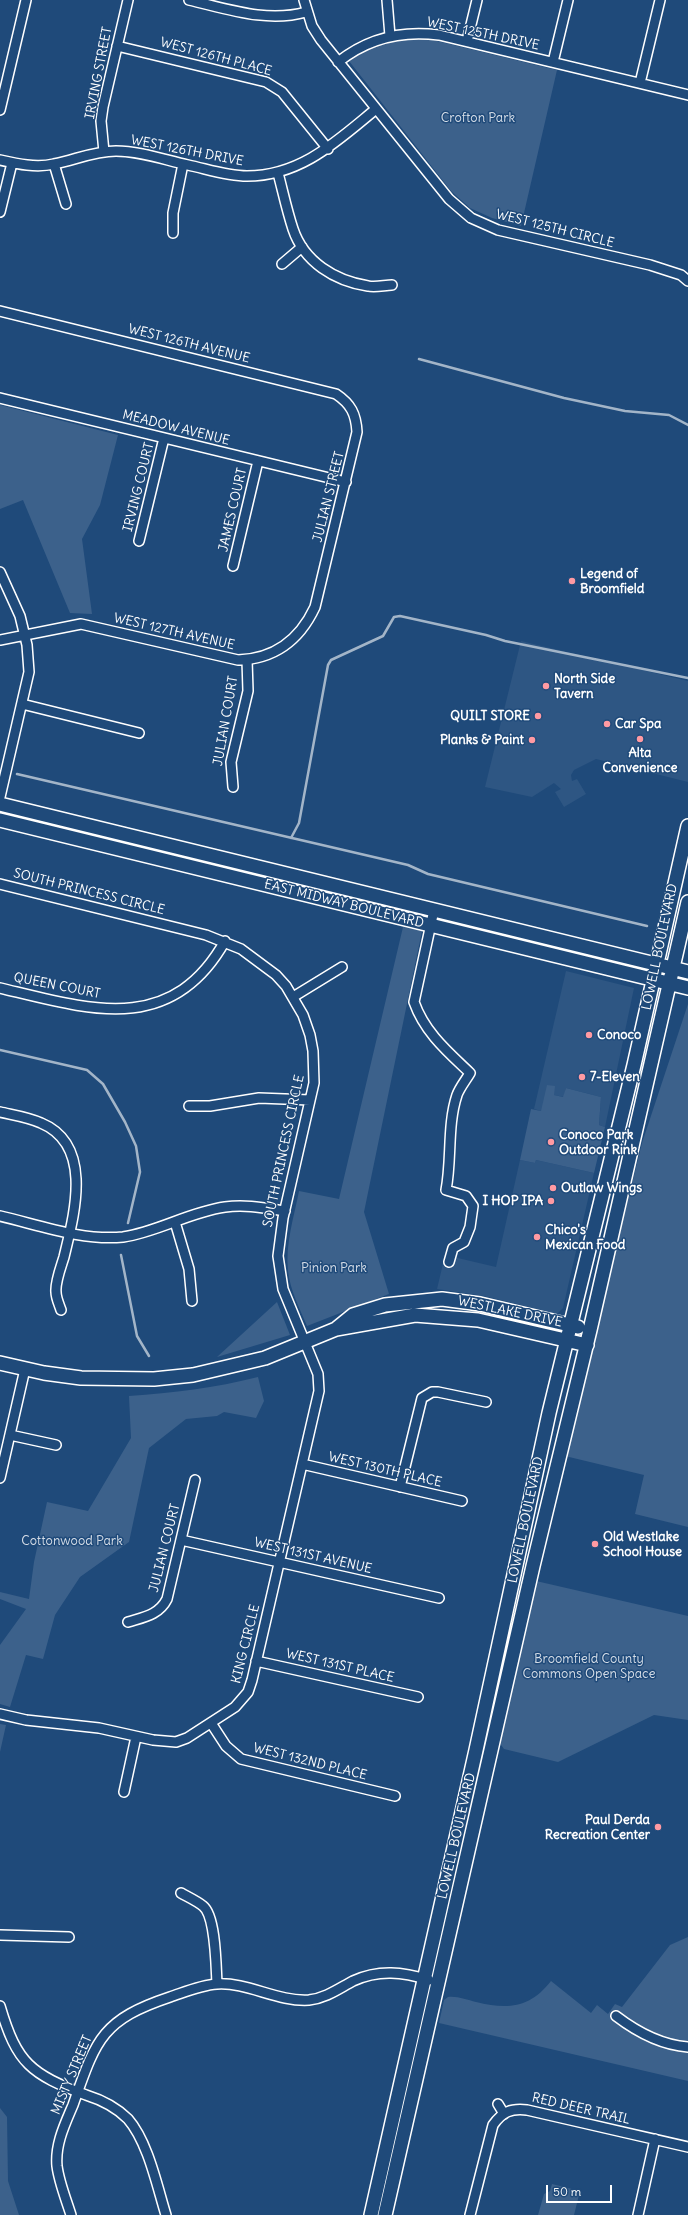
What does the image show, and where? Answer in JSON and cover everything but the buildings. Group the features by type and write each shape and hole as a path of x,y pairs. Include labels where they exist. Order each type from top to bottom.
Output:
{"main road":[{"name":"EAST MIDWAY BOULEVARD","path":"0,804 688,972"},
{"name":"EAST MIDWAY BOULEVARD","path":"0,820 688,988"},
{"name":"LOWELL BOULEVARD","path":"385,2215 491,1684 549,1413 568,1340 688,826"},
{"name":"LOWELL BOULEVARD","path":"371,2215 491,1752 555,1470 590,1330 688,902"},
{"path":"593,1234 598,1236 601,1244 598,1294"},
{"name":"WESTLAKE DRIVE","path":"336,1329 353,1315 385,1305 442,1299 480,1304 590,1330"},
{"name":"WESTLAKE DRIVE","path":"0,1364 25,1370 81,1378 154,1379 226,1368 265,1358 336,1329 392,1318 432,1315 478,1320 586,1345"},
{"path":"491,1684 490,1706 482,1743 483,1748 491,1752"}],"street":[{"path":"0,110 26,0"},
{"name":"IRVING STREET","path":"104,152 101,121 103,107 128,0"},
{"path":"190,0 268,17 285,17 306,12"},
{"path":"304,0 306,12 321,40 376,109"},
{"path":"387,0 390,36"},
{"path":"467,41 477,0"},
{"path":"553,62 568,0"},
{"path":"640,83 660,0"},
{"name":"WEST 125TH DRIVE","path":"338,62 368,43 390,36 422,33 467,41 688,95"},
{"name":"WEST 126TH PLACE","path":"117,46 266,82 282,92 328,149"},
{"name":"WEST 126TH DRIVE","path":"0,160 35,166 54,164 104,152 134,152 229,174 246,176 278,173 309,161 328,149 376,109"},
{"name":"WEST 125TH CIRCLE","path":"376,109 449,199 471,218 498,230 650,265 686,276"},
{"path":"0,212 12,163"},
{"path":"54,164 66,204"},
{"path":"173,233 173,213 183,164"},
{"path":"278,173 293,230 302,247 315,263 338,277 369,287 392,285"},
{"path":"282,264 302,247"},
{"name":"WEST 126TH AVENUE","path":"0,311 328,391 336,394 347,402 354,412 357,423"},
{"name":"MEADOW AVENUE","path":"0,398 346,482"},
{"name":"JULIAN STREET","path":"323,576 356,441 357,423"},
{"name":"IRVING COURT","path":"139,541 164,438"},
{"name":"JAMES COURT","path":"233,566 258,461"},
{"path":"0,572 20,616 29,672 0,797"},
{"name":"WEST 127TH AVENUE","path":"0,640 81,624 203,653 247,660 276,650 294,639 310,619 315,607 323,576"},
{"name":"JULIAN COURT","path":"233,787 231,762 248,691 247,660"},
{"path":"22,704 139,733"},
{"name":"SOUTH PRINCESS CIRCLE","path":"0,884 225,941 262,963 276,975 293,997 310,1034 313,1051 314,1083 285,1211 278,1256 281,1282 304,1343"},
{"path":"434,910 414,1002 419,1016 428,1031 470,1073 458,1094 450,1129 449,1173 446,1190 466,1196 473,1206 470,1227 464,1242 453,1248 449,1262"},
{"name":"QUEEN COURT","path":"0,988 86,1007 112,1009 147,1005 166,1000 187,987 208,968 225,941"},
{"path":"293,997 342,967"},
{"path":"189,1106 210,1106 259,1098 310,1100"},
{"path":"0,1112 41,1122 58,1133 69,1149 76,1178 76,1195 70,1233 56,1292 61,1310"},
{"path":"0,1216 90,1237 122,1237 148,1232 175,1222 226,1207 249,1206 285,1211"},
{"path":"175,1222 188,1264 192,1301"},
{"name":"KING CIRCLE","path":"0,1714 26,1720 99,1728 169,1743 176,1742 211,1723 236,1707 243,1699 252,1680 302,1464 319,1381 304,1343"},
{"path":"0,1478 25,1370"},
{"path":"400,1487 422,1398 432,1392 438,1392 486,1402"},
{"path":"10,1435 56,1445"},
{"name":"WEST 130TH PLACE","path":"302,1464 462,1501"},
{"name":"JULIAN COURT","path":"128,1622 154,1614 164,1605 167,1599 195,1480"},
{"name":"WEST 131ST AVENUE","path":"181,1540 439,1598"},
{"name":"WEST 131ST PLACE","path":"256,1661 418,1697"},
{"name":"WEST 132ND PLACE","path":"211,1723 226,1746 241,1759 395,1796"},
{"path":"124,1792 136,1736"},
{"path":"181,1893 204,1906 208,1915 214,1941 217,1984"},
{"path":"0,1936 69,1937"},
{"name":"MISTY STREET","path":"71,2215 59,2174 57,2153 62,2132 96,2045 108,2029 121,2018 149,2004 201,1987 217,1984 234,1986 300,2000 319,1998 374,1974 395,1972 431,1981"},
{"path":"0,2006 11,2040 27,2064 44,2078 109,2104 124,2115 142,2142 166,2215"},
{"path":"616,2016 647,2036 669,2044 688,2047"},
{"path":"470,2215 490,2132 498,2119 504,2114 498,2104"},
{"name":"RED DEER TRAIL","path":"504,2114 510,2110 527,2110 688,2147"},
{"path":"638,2215 655,2140"}],"shaded area":[{"path":"521,641 688,681 688,782 596,759 574,770 571,775 572,781 577,779 586,794 564,807 555,792 561,789 554,783 532,797 485,787"},
{"path":"566,971 634,988 605,1127 599,1125 601,1097 566,1088 564,1097 554,1095 541,1111 534,1109"},
{"path":"520,1160 535,1163 536,1160 594,1173 563,1308 557,1314 484,1296 437,1289 445,1255 496,1267"}],"green space":[{"name":"Crofton Park","path":"413,37 437,41 557,70 521,226 492,218 470,208 451,191 349,61 373,45"},
{"path":"0,405 118,435 100,505 82,539 92,614 70,613 23,500 0,509"},
{"name":"Pinion Park","path":"403,927 422,931 364,1212 389,1294 307,1326 293,1292 289,1278 287,1261 289,1241 299,1191 339,1199"},
{"path":"688,1004 688,1527 635,1514 644,1475 565,1456 642,1143"},
{"path":"547,1085 555,1086 554,1095 563,1097 566,1088 601,1097 599,1125 605,1127 594,1173 536,1160 535,1163 520,1160 531,1109 541,1111"},
{"path":"277,1302 290,1335 217,1357"},
{"name":"Cottonwood Park","path":"258,1377 264,1401 256,1418 224,1412 217,1416 186,1419 149,1448 129,1542 80,1577 55,1615 43,1659 26,1655 10,1707 0,1704 0,1645 26,1609 0,1599 0,1592 29,1599 34,1562 47,1502 88,1511 131,1438 129,1396 194,1390"},
{"name":"Broomfield County Commons Open Space","path":"536,1581 688,1616 688,1720 654,1715 558,1762 504,1749 499,1742"},
{"path":"0,1724 6,1725 0,1752"},
{"path":"688,1937 688,2081 439,2023 444,2000 448,1997 488,2005 518,2005 535,1997 551,1981 591,2013 597,2005 608,2014 615,2004 622,2007 670,1945"},
{"path":"0,2108 7,2117 8,2181 19,2215 0,2215"},
{"path":"552,2184 580,2191 574,2215 538,2215 544,2194 550,2191"}],"waterway":[{"path":"419,359 564,398 625,411 669,415 688,425"},
{"path":"291,838 299,823 328,665 331,660 383,636 394,617 400,616 486,635 505,641 688,678"},
{"path":"17,774 408,865 428,874 647,926"},
{"path":"0,1050 87,1070 103,1084 125,1122 136,1146 140,1172 128,1223"},
{"path":"121,1255 137,1336 149,1356"}],"place":[{"name":"Legend of Broomfield","path":"572,581"},
{"name":"North Side Tavern","path":"546,686"},
{"name":"QUILT STORE","path":"538,716"},
{"name":"Car Spa","path":"607,724"},
{"name":"Alta Convenience","path":"640,739"},
{"name":"Planks & Paint","path":"532,740"},
{"name":"Conoco","path":"589,1035"},
{"name":"7-Eleven","path":"582,1077"},
{"name":"Conoco Park Outdoor Rink","path":"551,1142"},
{"name":"Outlaw Wings","path":"553,1188"},
{"name":"I HOP IPA","path":"551,1201"},
{"name":"Chico's Mexican Food","path":"537,1237"},
{"name":"Old Westlake School House","path":"595,1544"},
{"name":"Paul Derda Recreation Center","path":"658,1827"}]}
